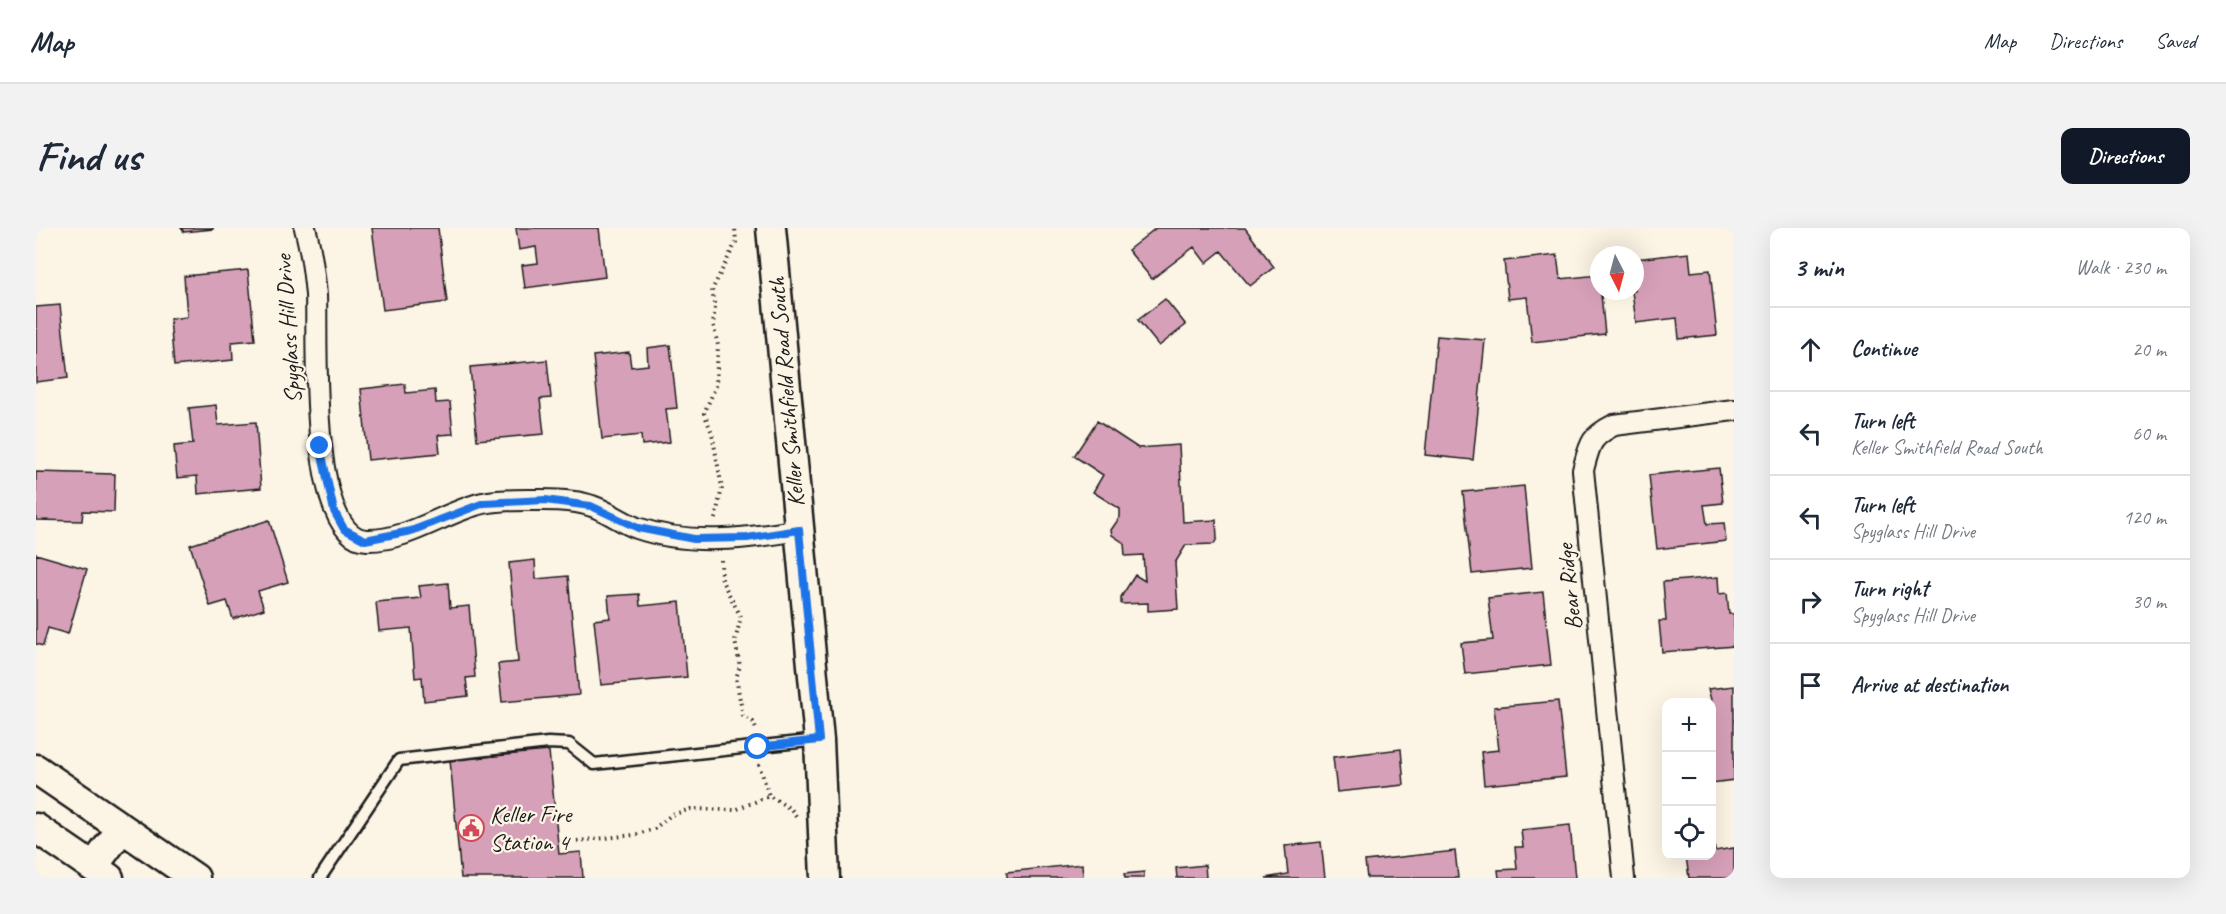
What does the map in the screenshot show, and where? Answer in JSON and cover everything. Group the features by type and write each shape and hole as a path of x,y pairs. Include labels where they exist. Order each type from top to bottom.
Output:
{"main road":[{"name":"Keller Smithfield Road South","path":"771,228 819,740 825,878"},
{"path":"36,769 195,878"},
{"path":"36,828 96,874 122,828"}],"street":[{"name":"Spyglass Hill Drive","path":"304,228 311,252 316,295 320,446 334,511 344,529 365,540 411,531 484,503 545,500 591,506 638,528 694,539 747,538 799,530"},
{"name":"Bear Ridge","path":"1624,878 1583,470 1590,444 1597,434 1614,425 1734,410"}],"lane":[{"path":"320,878 399,760 548,743 569,744 594,764 819,740"}],"path":[{"path":"715,522 716,504 722,488 712,433 704,413 716,387 718,345 713,324 715,307 712,290 736,242 735,228"},
{"path":"721,557 722,581 741,617 735,642 740,666 736,678 743,716 753,722 759,735"},
{"path":"758,763 769,796 791,808 798,820"},
{"path":"577,841 634,835 654,829 670,814 691,809 735,810 769,796"}],"building":[{"path":"181,228 213,228 213,229 184,232"},
{"path":"372,228 438,228 447,302 383,310"},
{"path":"516,228 599,228 605,277 525,288 522,265 538,263 536,247 519,250"},
{"path":"1156,228 1245,228 1274,267 1250,286 1221,251 1206,263 1194,247 1152,279 1128,250"},
{"path":"1689,253 1691,272 1710,270 1717,335 1679,339 1677,318 1636,323 1633,300 1644,300 1644,258"},
{"path":"1557,255 1560,279 1590,276 1590,300 1602,300 1605,334 1532,342 1527,297 1508,299 1504,261"},
{"path":"248,270 255,340 232,342 233,360 174,366 170,319 187,317 184,276"},
{"path":"1165,299 1186,325 1159,346 1138,320"},
{"path":"60,305 68,378 36,382 36,307"},
{"path":"1437,336 1485,340 1473,460 1425,455"},
{"path":"670,345 677,408 666,409 670,442 642,445 641,435 602,439 593,356 629,352 631,367 648,365 647,348"},
{"path":"547,360 551,398 540,399 544,434 477,440 470,367"},
{"path":"405,384 406,393 435,390 436,403 450,402 453,434 438,435 440,453 368,460 361,389"},
{"path":"216,405 218,425 256,422 261,488 198,494 197,476 177,478 174,446 193,444 189,408"},
{"path":"1097,421 1138,448 1179,445 1183,522 1216,520 1217,538 1214,544 1186,545 1175,563 1178,609 1148,611 1148,603 1121,604 1121,597 1135,575 1145,581 1143,555 1125,556 1124,543 1112,535 1111,530 1120,517 1120,509 1093,492 1103,475 1074,456"},
{"path":"1719,468 1723,503 1704,505 1707,524 1724,523 1726,541 1657,549 1649,475"},
{"path":"36,472 115,474 114,512 83,511 82,521 36,520"},
{"path":"1524,486 1532,568 1472,574 1463,492"},
{"path":"269,520 288,582 258,591 264,609 233,619 227,601 210,606 190,545"},
{"path":"36,554 87,569 68,634 48,628 43,646 36,644"},
{"path":"535,560 536,579 568,576 579,695 502,702 498,664 518,662 509,563"},
{"path":"1718,577 1719,594 1727,593 1729,614 1734,614 1734,646 1662,652 1659,621 1666,621 1663,582"},
{"path":"448,583 450,608 469,606 475,677 466,678 468,696 424,701 422,677 415,678 411,628 379,631 376,602 421,598 419,586"},
{"path":"1543,592 1551,665 1465,674 1461,643 1493,640 1488,598"},
{"path":"639,594 640,606 680,602 687,677 601,685 594,620 610,618 608,596"},
{"path":"1734,686 1734,780 1716,782 1716,698 1711,698 1708,689"},
{"path":"1558,701 1566,777 1484,785 1481,752 1499,750 1494,707"},
{"path":"1401,749 1404,785 1337,792 1333,757"},
{"path":"549,751 559,854 581,852 583,878 461,878 450,760"},
{"path":"1570,825 1575,878 1499,878 1498,870 1517,869 1515,847 1523,847 1521,830"},
{"path":"1321,842 1325,878 1266,878 1288,874 1285,846"},
{"path":"1734,848 1734,878 1689,878 1687,860 1716,860 1716,851"},
{"path":"1455,851 1458,878 1367,878 1365,861"},
{"path":"1082,864 1083,878 1007,878 1007,872"},
{"path":"1205,865 1206,878 1177,878 1176,868"},
{"path":"1144,872 1144,878 1125,878 1124,874"}],"place":[{"name":"Keller Fire Station 4","path":"471,828"}],"route":[{"path":"320,446 334,511 344,529 365,540 411,531 484,503 545,500 591,506 638,528 694,539 747,538 799,530 819,740 758,747"}]}
